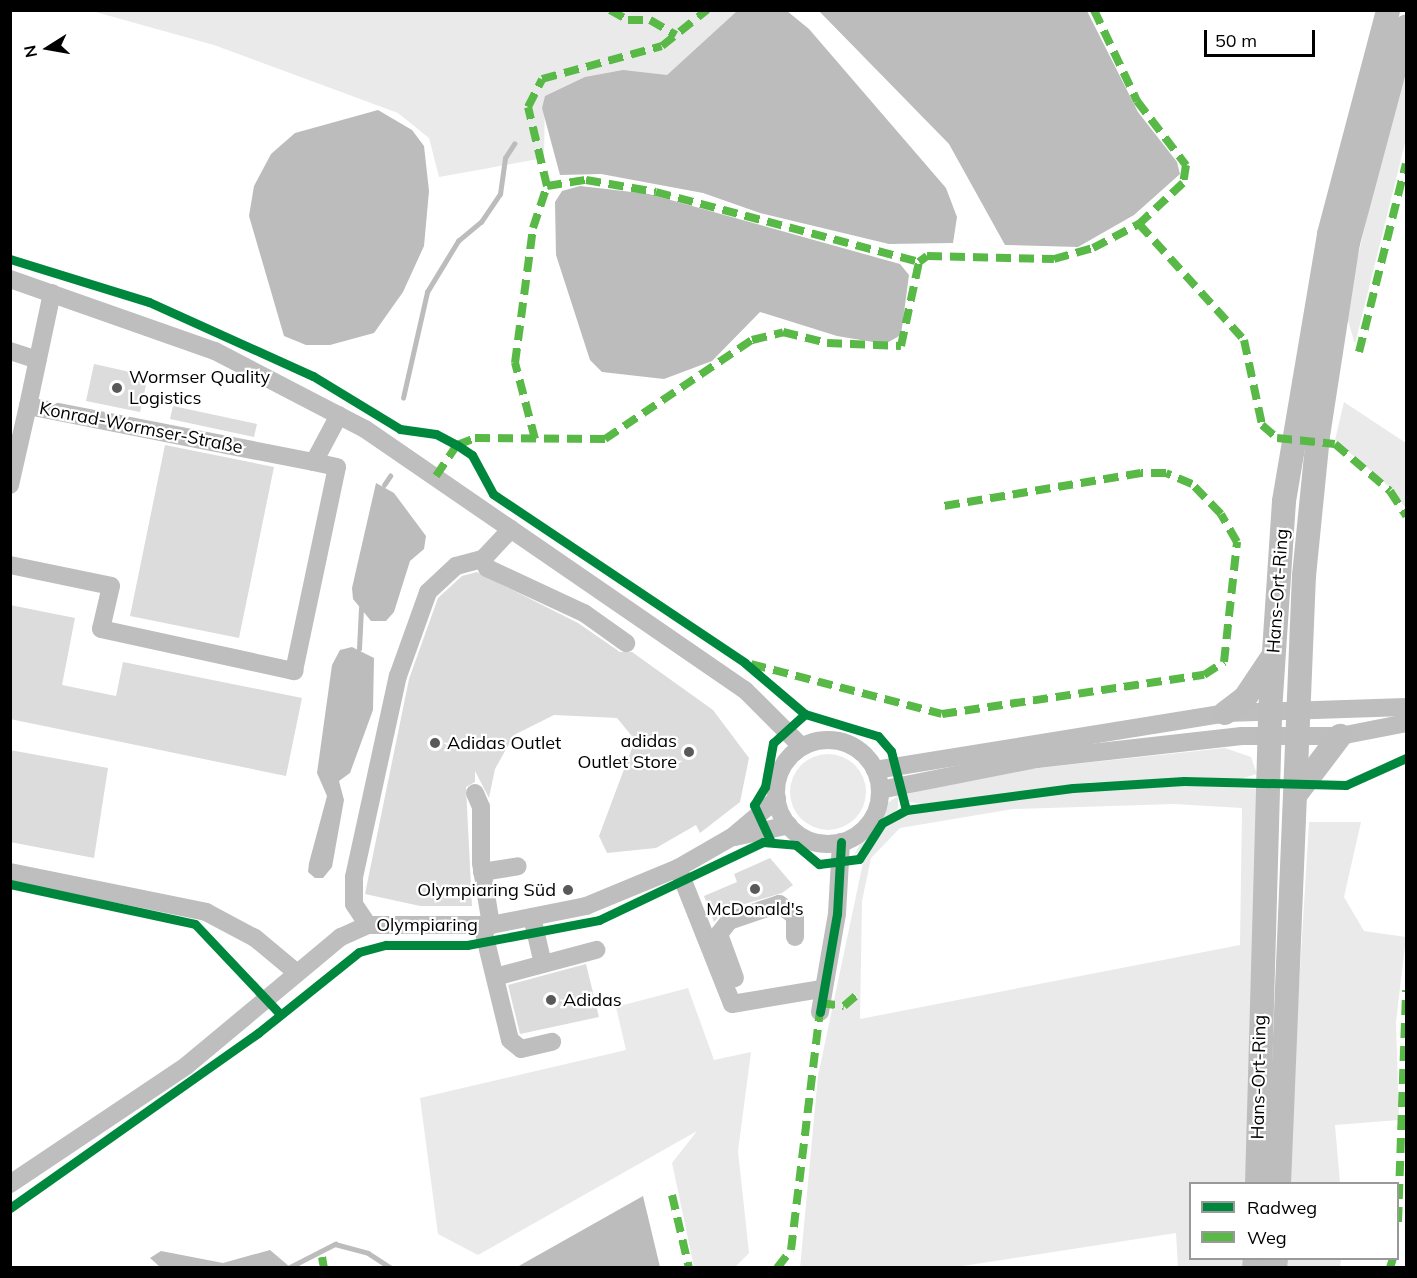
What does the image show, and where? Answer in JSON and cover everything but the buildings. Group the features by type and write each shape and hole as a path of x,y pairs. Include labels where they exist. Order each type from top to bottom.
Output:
{"main road":[{"name":"Hans-Ort-Ring","path":"1257,1182 1272,657 1284,501 1304,357 1352,135 1388,10"},
{"name":"Hans-Ort-Ring","path":"1279,1182 1304,576 1335,323 1348,243 1407,27"},
{"path":"1225,713 1245,698 1272,657"},
{"path":"1294,796 1315,762 1340,736"}],"street":[{"path":"10,279 215,351 339,415 511,529 745,690 800,745 845,743 875,770 880,790 871,821 842,842 816,842 789,825 777,800 782,769 800,745"},
{"name":"Konrad-Wormser-Straße","path":"10,565 111,586 101,629 294,671 337,467 28,406 52,293"},
{"path":"10,351 38,360"},
{"path":"10,485 28,406"},
{"path":"315,462 339,415"},
{"path":"368,925 354,904 354,877 398,676 428,592 456,566 483,559 511,529"},
{"path":"483,559 487,567 584,613 626,643"},
{"path":"875,770 1225,713 1407,707"},
{"path":"880,790 1037,759 1180,741 1269,736 1340,736 1407,723"},
{"path":"474,793 481,807 482,867 487,925 495,978 510,1040 521,1049 552,1042"},
{"name":"Olympiaring","path":"10,1184 186,1066 324,948 368,925 487,925 586,906 678,868 732,837 777,800"},
{"name":"Olympiaring","path":"732,837 789,825"},
{"path":"820,1012 822,989 837,914 842,842"},
{"path":"482,867 517,861"},
{"path":"678,868 732,1004 822,989"},
{"path":"10,872 206,912 255,938 296,972"},
{"path":"744,1002 718,929 779,904 795,916 795,937"},
{"path":"532,918 543,964"},
{"path":"495,978 596,950"}],"shaded area":[{"path":"92,11 737,11 667,75 545,96 544,158 439,177 429,138 398,113 214,45"},
{"path":"737,11 787,11 809,29 946,188 957,217 953,243 889,244 760,213 703,193 601,174 560,175 542,108 545,96 585,77 623,70 667,75"},
{"path":"819,11 1087,11 1138,112 1177,162 1180,174 1134,215 1078,247 1005,245 949,144"},
{"path":"1406,52 1406,139 1355,344 1345,311"},
{"path":"378,110 412,130 424,146 429,191 424,246 403,292 374,333 330,345 306,345 284,336 249,216 254,186 271,154 295,133"},
{"path":"580,186 649,194 900,264 909,275 901,335 885,344 837,336 760,312 712,361 664,379 602,372 590,360 556,255 555,202 562,191"},
{"path":"1344,402 1406,443 1406,509 1392,489 1335,440"},
{"path":"376,483 394,493 426,536 424,549 410,561 394,612 386,621 371,621 353,599 352,588"},
{"path":"352,647 374,658 373,710 350,773 339,781 344,800 332,867 323,878 315,878 308,872 327,796 317,773 332,665 340,650"},
{"path":"1225,748 1251,757 1257,774 1237,780 1094,782 922,804 909,802 907,794 1020,770"},
{"path":"828,754 843,757 855,765 863,777 866,792 863,807 855,819 843,827 828,830 813,827 801,819 793,807 790,792 793,777 801,765 813,757"},
{"path":"1184,785 1259,789 1250,1182 1189,1182 1189,1260 1247,1260 1247,1267 1178,1267 1176,1233 956,1267 800,1268 818,1076 864,858 878,832 903,814 1010,797","holes":["1174,804 1242,808 1240,945 860,1019 862,901 871,858 900,828 1013,809"]},
{"path":"898,796 898,808 853,857 880,808"},
{"path":"1309,822 1361,822 1344,897 1364,931 1406,937 1396,1022 1399,1120 1335,1125 1340,1182 1287,1182"},
{"path":"688,988 714,1060 751,1052 738,1151 749,1253 735,1267 694,1267 672,1163 697,1131 478,1255 438,1234 420,1098 626,1050 616,1007"},
{"path":"643,1196 660,1267 517,1267"},
{"path":"270,1250 290,1267 160,1267 150,1258 161,1251 223,1263"},
{"path":"1284,1260 1341,1260 1340,1267 1283,1268"}],"waterway":[{"path":"403,398 427,292 458,241 481,222 500,194 505,158 514,144"},
{"path":"384,485 390,476"},
{"path":"359,649 361,608"},
{"path":"290,1267 335,1244 368,1253 391,1268"}],"marked path":[{"path":"610,10 628,20 650,20 676,35"},
{"path":"535,439 515,363 533,228 547,186 528,107 542,79 662,46 707,10"},
{"path":"1094,10 1137,101 1186,165 1183,183 1139,224"},
{"path":"1359,352 1406,164"},
{"path":"547,186 586,180 656,192 919,262"},
{"path":"436,476 457,445 475,438 605,439 752,340 783,332 827,343 901,346 919,262 927,256 1054,259 1093,248 1139,224 1244,340 1262,425 1277,438 1335,444 1390,491 1406,516"},
{"path":"751,664 942,714 1204,675 1224,662 1237,542 1221,514 1192,484 1166,473 1141,473 938,507"},
{"path":"1399,1193 1406,990"},
{"path":"820,1003 844,1006 859,993"},
{"path":"777,1268 791,1250 820,1012"},
{"path":"672,1195 689,1268"},
{"path":"322,1257 324,1268"},
{"path":"1390,1268 1392,1260"}],"cycle path":[{"path":"10,259 149,302 313,376 400,429 436,434 457,445 472,455 493,494 745,663 805,714"},
{"path":"771,842 754,805 765,787 773,743 805,714 878,736 891,751 906,810"},
{"path":"10,1208 258,1033 359,952 386,945 467,945 599,920 763,842 796,845 819,864 859,859 882,823 906,810 1073,788 1184,781 1346,785 1406,758"},
{"path":"820,1012 837,914 841,842"},
{"path":"10,884 195,924 280,1014"}],"place":[{"name":"Wormser Quality Logistics","path":"117,388"},
{"name":"Adidas Outlet","path":"435,743"},
{"name":"adidas Outlet Store","path":"689,752"},
{"name":"McDonald's","path":"755,889"},
{"name":"Olympiaring Süd","path":"568,890"},
{"name":"Adidas","path":"551,1000"}]}
